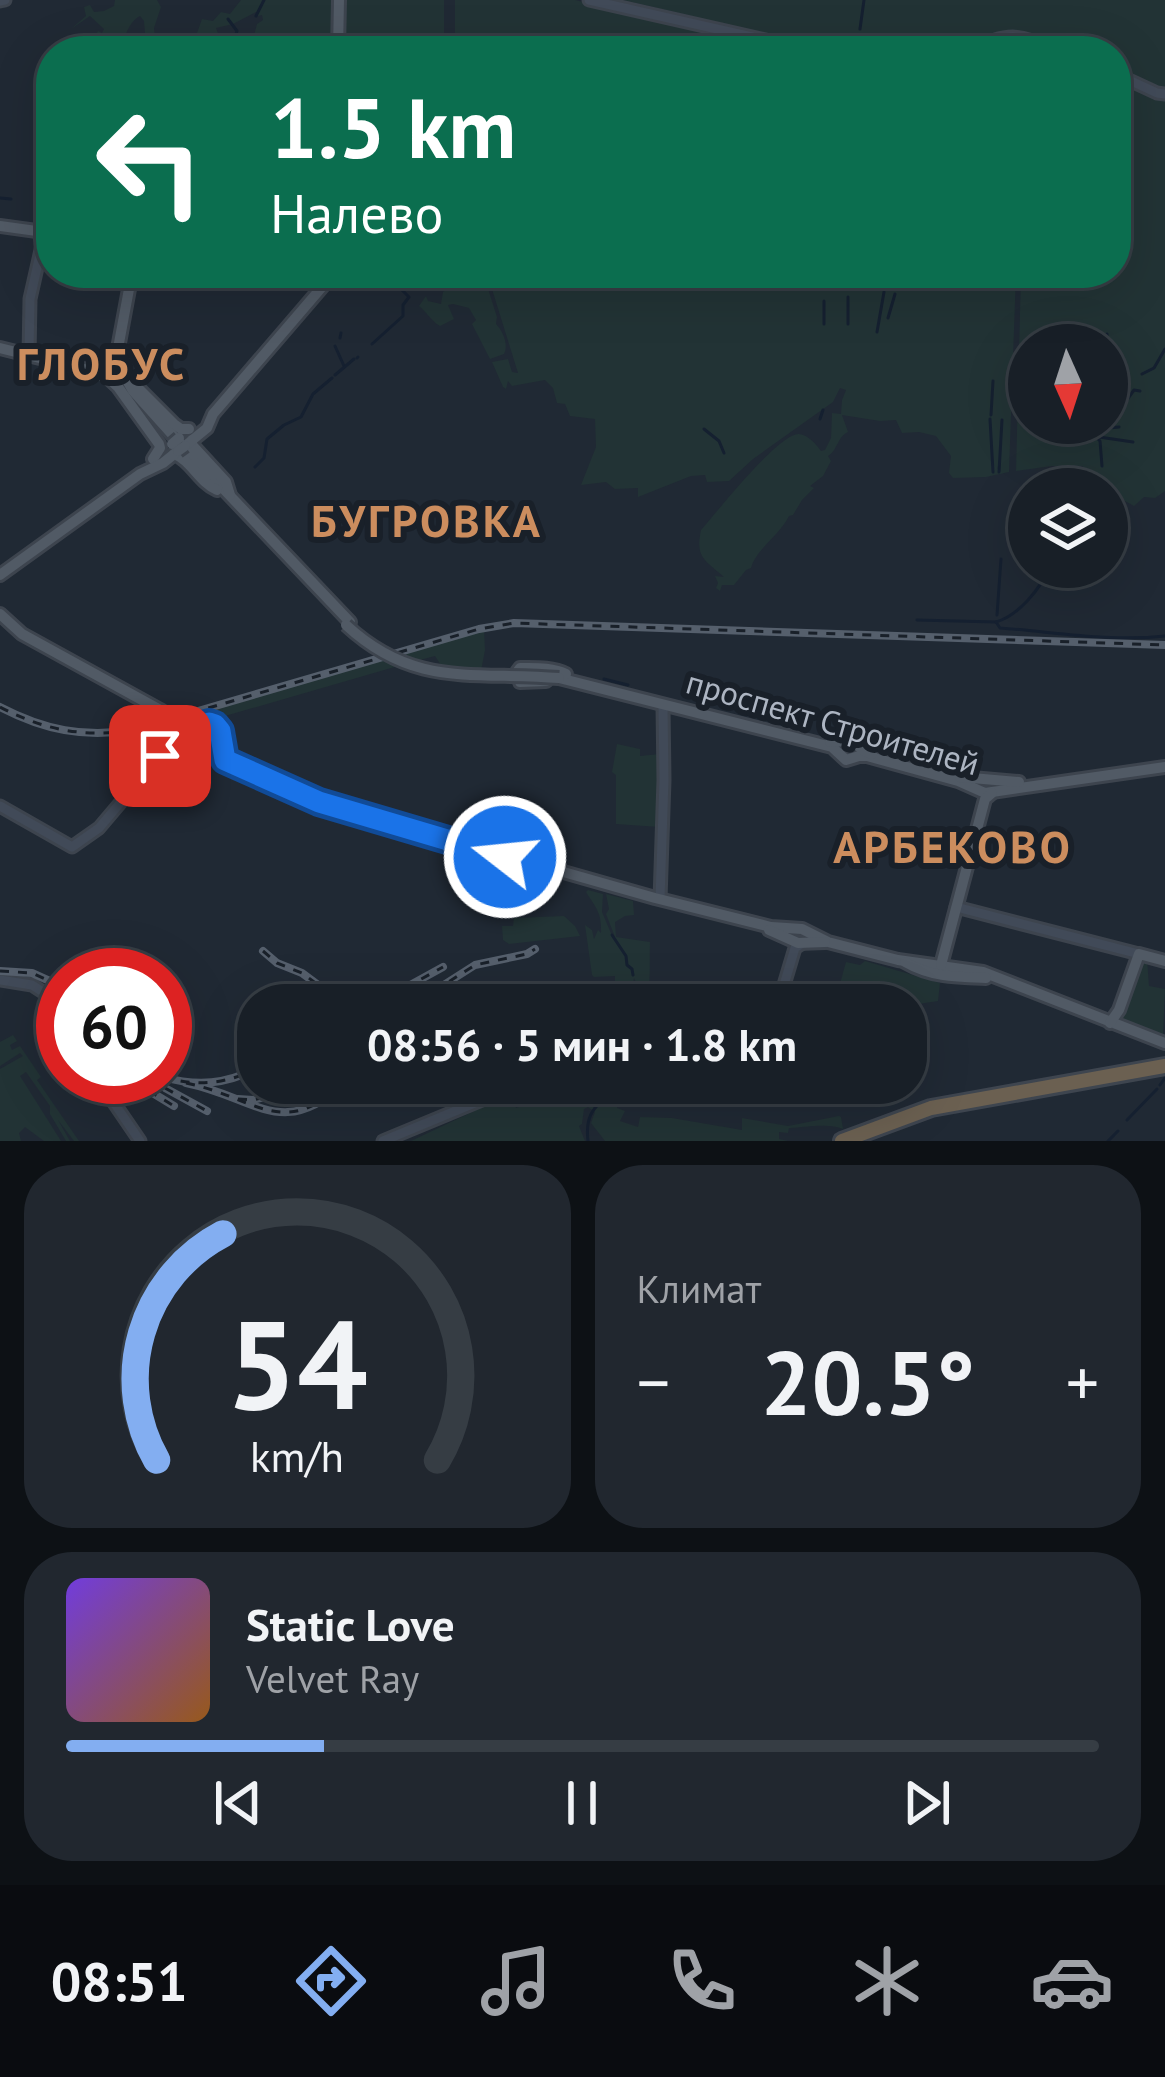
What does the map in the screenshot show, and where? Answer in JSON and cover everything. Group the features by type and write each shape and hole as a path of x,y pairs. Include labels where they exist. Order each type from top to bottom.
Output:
{"highway":[{"path":"846,1140 903,1116 956,1103 1159,1067"}],"main road":[{"path":"338,36 339,0"},
{"path":"589,0 748,36"},
{"path":"1131,81 1165,94"},
{"path":"0,226 36,231"},
{"path":"28,356 29,304 36,278"},
{"path":"129,288 115,373 146,426 179,446"},
{"path":"0,575 207,428 213,414 321,288"},
{"path":"0,348 115,373 249,520"},
{"path":"221,486 346,622 388,650 430,667 466,672 562,676 559,670 520,668 517,678 525,683 601,688"},
{"path":"0,614 22,634 196,736 221,759 318,804 797,939 997,978 1159,1044 1159,1067"},
{"path":"0,627 119,689"},
{"name":"проспект Строителей","path":"562,676 663,702"},
{"name":"проспект Строителей","path":"562,676 834,743 852,741 865,752 960,777 987,789 1165,765"},
{"path":"660,899 663,702"},
{"path":"0,806 72,847 99,828 158,758 166,740 159,714"},
{"path":"196,736 209,723 218,728 221,759"},
{"path":"166,740 181,734 196,736"},
{"path":"158,758 221,759"},
{"path":"941,964 987,789"},
{"path":"606,886 771,927 797,939"},
{"path":"956,907 1165,961"},
{"path":"785,984 797,939"},
{"path":"1110,1023 1139,954"},
{"path":"921,966 941,964 965,973"},
{"path":"0,980 36,987"},
{"path":"1119,1010 1133,1032"},
{"path":"115,1104 140,1141"},
{"path":"383,1141 472,1104"}],"shaded area":[{"path":"115,0 157,0 161,7 155,36 145,34 140,16 126,36 95,36 104,29 90,16 71,29 86,16 84,7 90,5 94,12 114,6"},
{"path":"241,0 262,0 261,7 265,0 336,0 336,36 246,36 254,35 263,20 256,12 216,28 219,36 197,33 202,19 213,21 221,12 230,14"},
{"path":"344,0 444,0 444,36 344,36"},
{"path":"455,0 575,0 731,36 455,36"},
{"path":"623,0 1165,0 1165,91 1131,77 1131,36 1001,32 991,36 776,36"},
{"path":"1131,85 1165,98 1165,491 1155,498 1144,497 1134,506 1128,503 1128,468 1016,468 1017,444 1128,444 1128,324 1020,324 1021,288 1131,288"},
{"path":"488,288 496,324 505,338 504,354 490,359 469,308 448,305 454,319 440,326 419,306 426,296 441,304 444,289"},
{"path":"492,288 1015,288 1014,324 1008,324 1008,472 953,478 951,456 936,436 902,433 896,420 842,415 848,432 828,456 831,461 823,476 810,486 814,488 751,568 734,585 722,585 720,591 715,576 724,577 701,553 701,530 763,459 790,437 802,435 825,450 831,438 832,413 841,414 846,390 840,388 833,402 729,481 707,482 705,475 691,476 638,497 638,488 615,489 606,482 581,485 596,447 595,419 570,416 545,380 512,386 508,381 506,389 492,362 508,359 512,372 518,373"},
{"path":"484,629 481,671 443,668 435,656 416,661 403,655"},
{"path":"385,659 398,666 187,727 181,719"},
{"path":"617,744 640,749 640,756 660,754 659,827 616,824 616,775 612,772"},
{"path":"586,892 603,894 602,912 613,938 606,894 633,901 634,915 615,922 616,937 650,942 648,984 637,984 634,978 633,984 623,984 615,976 592,975 585,925 594,939 601,926"},
{"path":"564,916 580,936 509,944 503,940 502,926 513,926 514,918"},
{"path":"1142,958 1147,959 1149,986 1165,989 1163,1036 1127,1025 1122,1016"},
{"path":"865,961 940,983 938,1001 927,1003 927,984 840,984 846,962 860,965"},
{"path":"13,1035 17,1041 10,1045 12,1050 20,1046 36,1070 36,1086 26,1072 20,1076 61,1141 44,1141 25,1127 19,1133 21,1141 0,1141 0,1069 23,1056 20,1053 0,1066 0,1042"},
{"path":"54,1104 79,1141 58,1120 70,1141 66,1141 50,1106"},
{"path":"489,1104 618,1104 625,1111 620,1121 638,1127 640,1117 742,1130 742,1118 788,1126 839,1116 843,1129 818,1126 779,1132 779,1139 788,1141 605,1141 591,1123 595,1112 588,1107 579,1126 585,1141 411,1141"}],"waterway":[{"path":"256,16 264,0"},
{"path":"860,29 864,0"},
{"path":"228,19 235,36"},
{"path":"0,198 11,199"},
{"path":"372,344 403,316 409,297 400,288"},
{"path":"877,332 884,292"},
{"path":"888,318 895,294"},
{"path":"848,297 848,324"},
{"path":"824,301 824,324"},
{"path":"340,338 341,333"},
{"path":"335,346 344,366"},
{"path":"1142,374 1154,368 1165,349"},
{"path":"335,375 354,359"},
{"path":"255,467 264,458 267,439 301,417 313,394 332,378"},
{"path":"991,415 993,381"},
{"path":"1128,398 1134,390 1140,391"},
{"path":"820,419 823,410"},
{"path":"990,419 993,472"},
{"path":"999,472 1002,420"},
{"path":"704,429 719,441 724,453"},
{"path":"1128,441 1133,442"},
{"path":"1100,444 1102,466"},
{"path":"997,615 1001,559"},
{"path":"996,622 1012,614 1037,588"},
{"path":"917,620 996,622 1000,628 1103,637 1165,636"},
{"path":"604,679 628,685"},
{"path":"612,935 633,975"},
{"path":"1160,1085 1165,1078"},
{"path":"1127,1120 1157,1089"},
{"path":"588,1141 591,1114 599,1104"},
{"path":"1108,1141 1118,1131"}],"railway":[{"path":"0,707 65,730 133,730 479,629 514,623 1165,645"},
{"path":"445,984 475,965 535,949"},
{"path":"263,951 317,984"},
{"path":"412,984 443,967"},
{"path":"0,971 36,975"},
{"path":"192,1082 237,1077"},
{"path":"192,1084 237,1099"},
{"path":"192,1103 207,1111"},
{"path":"251,1104 285,1112 314,1104"}],"district":[{"name":"ГЛОБУС","path":"102,363"},
{"name":"БУГРОВКА","path":"427,520"},
{"name":"АРБЕКОВО","path":"953,846"}],"route":[{"path":"160,756 179,732 209,723 220,731 225,760 303,796 505,857"}]}
